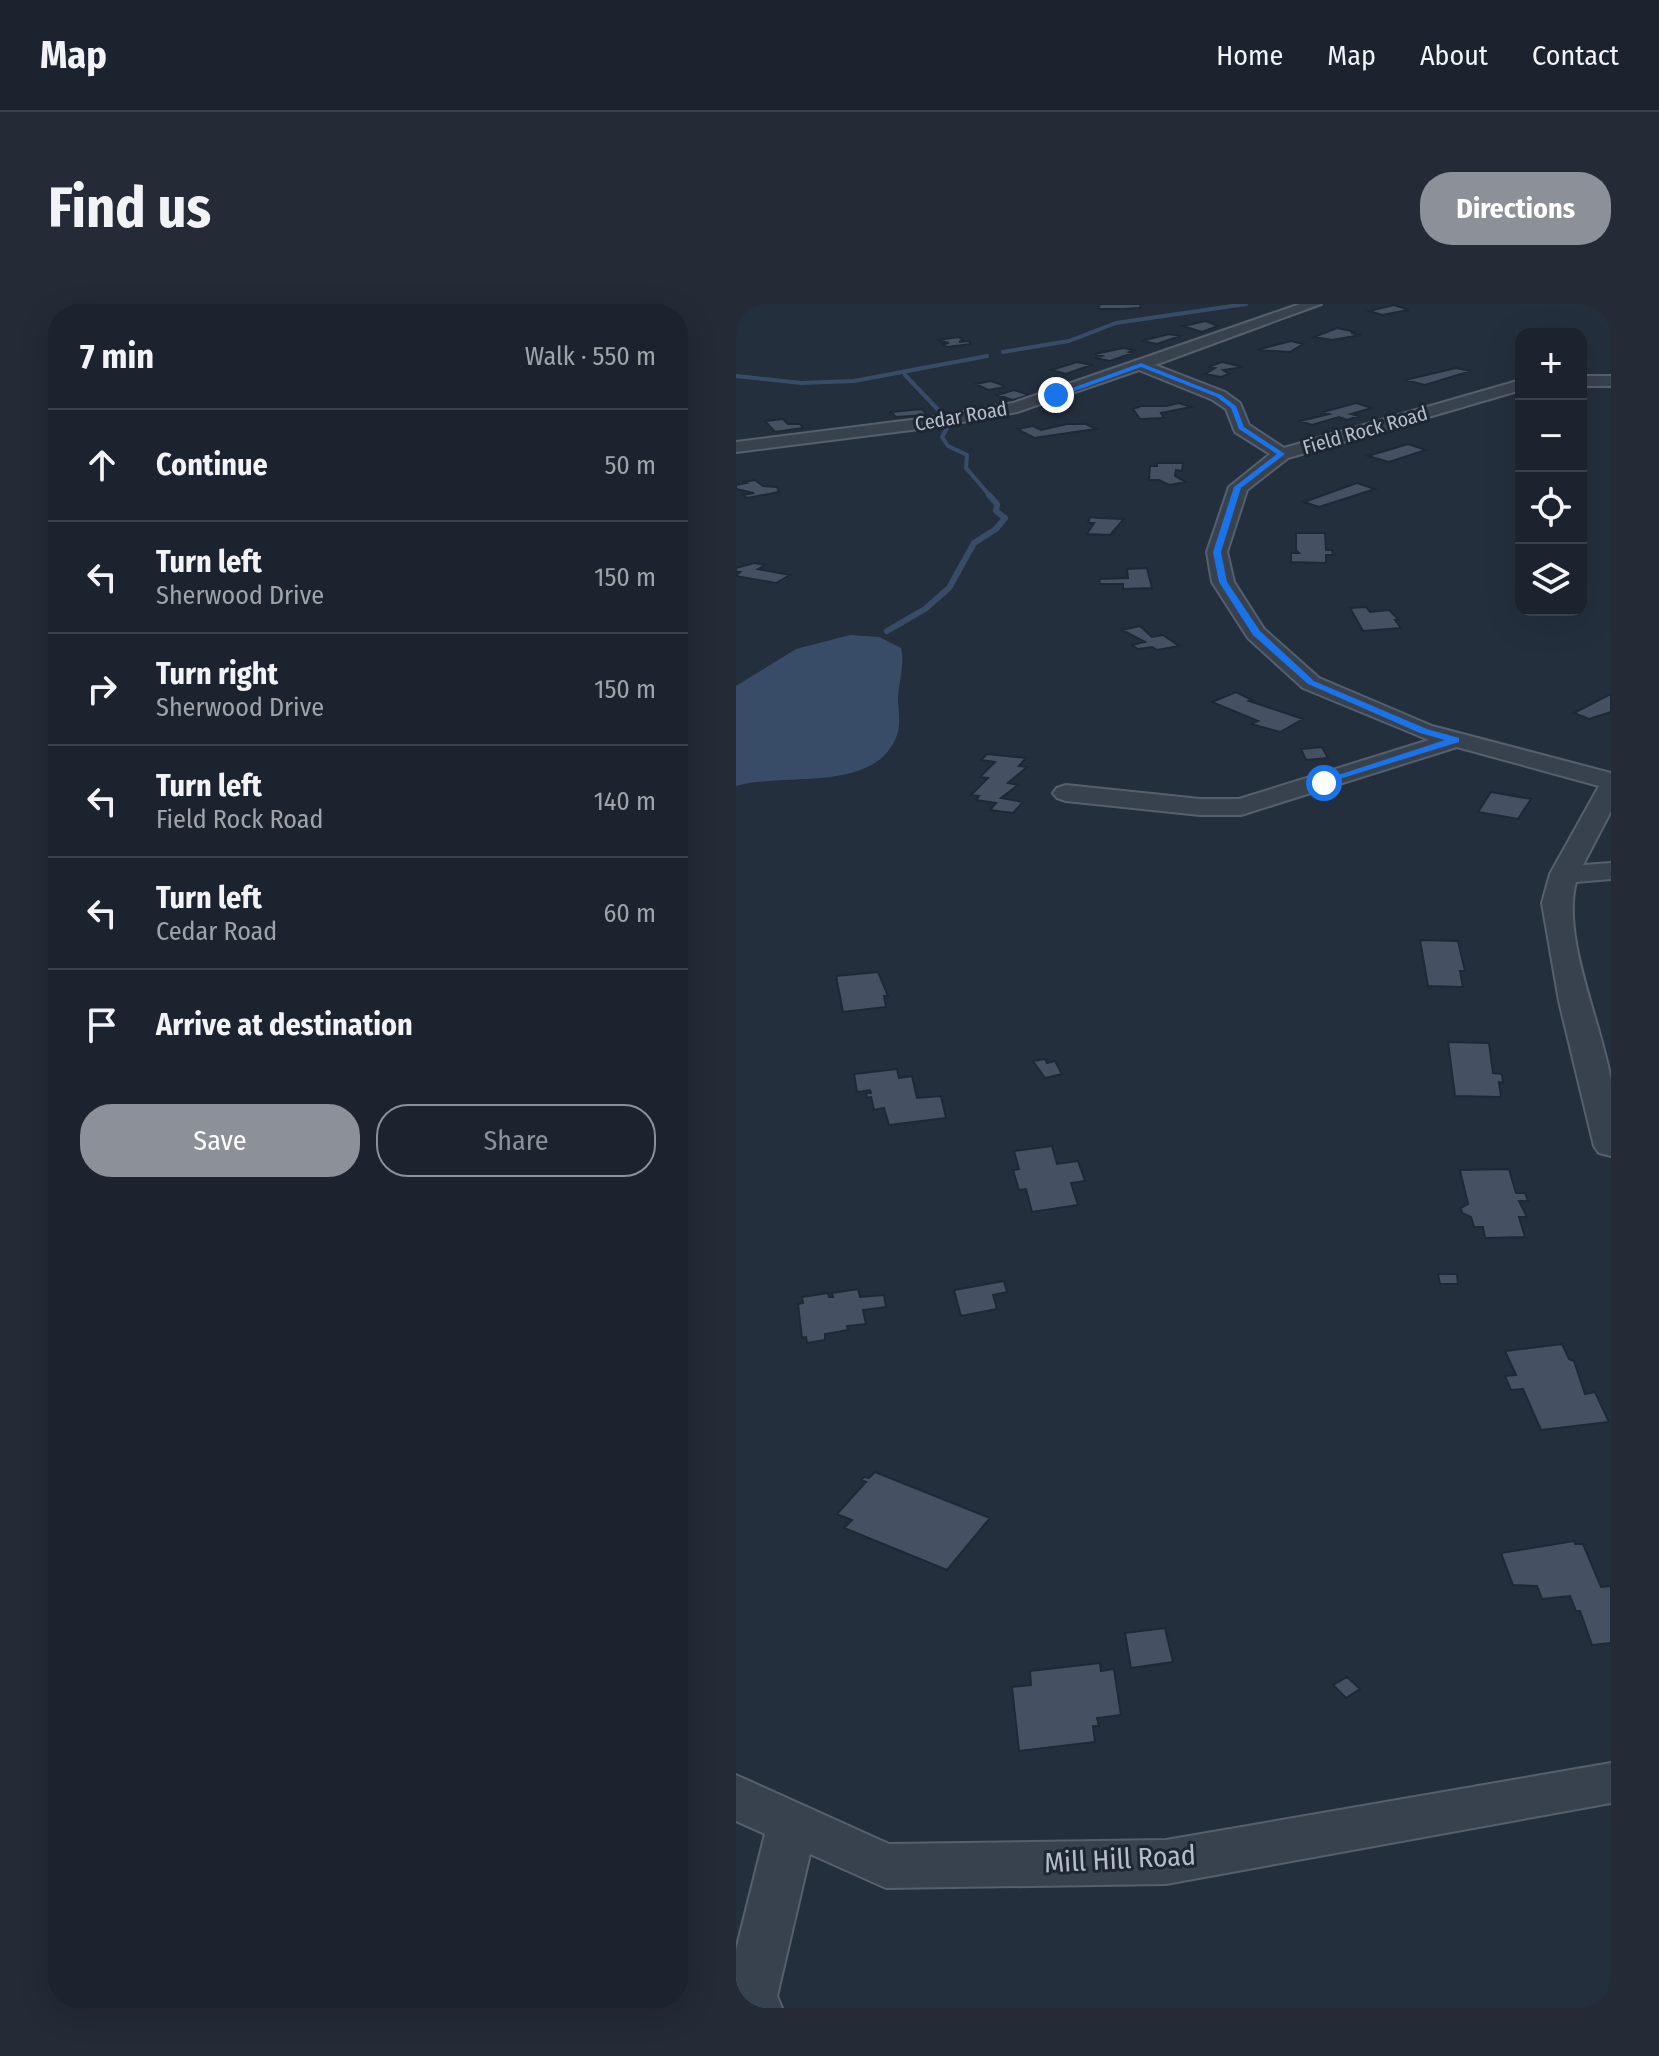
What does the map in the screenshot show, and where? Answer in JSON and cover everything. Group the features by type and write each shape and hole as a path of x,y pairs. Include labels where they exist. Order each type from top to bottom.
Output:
{"street":[{"name":"Cedar Road","path":"736,447 998,411 1056,395 1314,304"},
{"name":"Field Rock Road","path":"1141,365 1219,396 1234,407 1241,428 1282,454 1515,387"},
{"path":"1587,381 1611,381"},
{"path":"1282,454 1238,487 1217,552 1223,582 1256,633 1311,683 1423,731 1611,781"},
{"path":"1066,793 1200,807 1241,807 1455,740"},
{"path":"1611,787 1603,822 1564,874 1556,903 1574,1001 1611,1146"},
{"path":"1564,874 1611,871"},
{"name":"Mill Hill Road","path":"736,1795 748,1804 886,1866 1166,1862 1611,1783"},
{"path":"755,2008 751,1996 792,1824"}],"water":[{"path":"850,635 879,637 901,648 898,730 883,757 866,768 846,774 736,786 736,686 796,649"}],"building":[{"path":"1100,304 1141,304 1140,308 1098,309"},
{"path":"1394,305 1409,310 1382,315 1369,311"},
{"path":"1206,321 1218,326 1202,332 1183,326"},
{"path":"1337,328 1361,335 1332,340 1314,337"},
{"path":"1169,334 1180,336 1157,344 1142,341"},
{"path":"959,337 963,340 959,342 969,341 971,344 947,347 943,344 949,343 937,340"},
{"path":"1291,341 1303,344 1290,352 1257,350"},
{"path":"1123,348 1134,350 1129,352 1133,353 1110,361 1095,358 1102,356 1095,354"},
{"path":"1077,362 1091,365 1066,374 1051,370"},
{"path":"1222,362 1243,367 1223,370 1229,374 1221,377 1205,374 1215,368 1208,367"},
{"path":"1456,368 1471,371 1425,385 1405,380"},
{"path":"991,381 1005,387 988,390 976,384"},
{"path":"1014,390 1030,395 1013,400 997,395"},
{"path":"1179,403 1191,407 1161,413 1164,418 1140,419 1133,409 1141,406"},
{"path":"1356,403 1372,408 1351,414 1359,416 1347,420 1339,417 1312,425 1300,421 1329,414 1323,412"},
{"path":"922,409 927,415 896,417 891,412"},
{"path":"783,419 788,424 800,424 803,428 775,432 765,421"},
{"path":"1067,424 1086,424 1096,429 1034,438 1017,429 1033,426 1041,430"},
{"path":"1408,444 1426,450 1389,462 1368,456"},
{"path":"1157,463 1183,463 1182,471 1176,470 1175,476 1186,482 1169,485 1159,480 1149,480 1150,466 1157,466"},
{"path":"755,480 763,486 777,487 779,492 747,498 743,495 754,493 736,489 736,485"},
{"path":"1357,483 1375,489 1319,507 1304,502"},
{"path":"1090,517 1124,519 1110,535 1087,534 1094,523 1088,523"},
{"path":"1296,533 1325,533 1326,550 1332,550 1333,555 1326,555 1326,563 1291,562 1291,553 1299,553 1296,550"},
{"path":"754,563 765,565 758,569 790,575 776,583 736,576 740,572 736,572 736,568"},
{"path":"1147,568 1152,588 1123,589 1123,584 1100,584 1099,579 1128,578 1127,569"},
{"path":"1366,607 1370,612 1389,610 1399,620 1395,620 1401,628 1363,631 1350,608"},
{"path":"1140,626 1152,637 1163,635 1179,646 1138,649 1132,645 1145,642 1122,630"},
{"path":"1236,692 1252,700 1249,701 1303,719 1280,732 1251,724 1258,721 1212,702"},
{"path":"1611,694 1611,712 1589,719 1574,713"},
{"path":"1322,747 1328,758 1306,760 1301,749"},
{"path":"987,754 1026,758 1019,766 1027,767 1008,783 1018,785 1001,798 1023,802 1013,813 990,810 996,803 976,800 979,796 971,795 988,778 980,777 995,762 981,760"},
{"path":"1491,792 1531,799 1518,819 1478,812"},
{"path":"1420,940 1458,941 1465,971 1460,971 1463,987 1428,986"},
{"path":"878,972 888,996 884,996 886,1007 843,1012 836,976"},
{"path":"1448,1042 1489,1043 1493,1073 1502,1074 1503,1083 1499,1082 1501,1097 1455,1096"},
{"path":"1045,1059 1047,1063 1055,1061 1062,1074 1045,1078 1033,1061"},
{"path":"897,1069 899,1078 912,1076 917,1098 941,1096 946,1118 889,1125 884,1108 874,1110 871,1097 867,1098 866,1093 871,1093 870,1090 857,1092 854,1074"},
{"path":"1052,1146 1057,1164 1078,1161 1085,1181 1071,1183 1078,1205 1032,1212 1026,1189 1019,1190 1013,1170 1019,1169 1014,1151"},
{"path":"1509,1169 1516,1193 1525,1193 1528,1201 1519,1201 1527,1217 1519,1217 1525,1237 1485,1238 1483,1227 1474,1227 1471,1217 1462,1213 1461,1208 1468,1204 1460,1170"},
{"path":"1438,1274 1457,1274 1458,1284 1440,1284"},
{"path":"1004,1281 1007,1292 993,1295 997,1309 961,1316 954,1290"},
{"path":"858,1289 860,1297 884,1295 886,1307 863,1310 866,1324 847,1326 848,1330 825,1334 825,1340 807,1343 806,1337 802,1338 798,1304 803,1303 802,1297 828,1293 829,1297 833,1297 832,1293"},
{"path":"1562,1344 1569,1359 1574,1361 1585,1394 1595,1392 1609,1422 1541,1430 1523,1389 1511,1390 1505,1376 1516,1375 1505,1351"},
{"path":"875,1472 990,1518 947,1570 844,1528 852,1520 837,1514 866,1482 861,1480"},
{"path":"1574,1541 1575,1544 1583,1544 1601,1587 1611,1586 1611,1643 1592,1645 1580,1611 1576,1611 1570,1596 1542,1599 1537,1586 1513,1585 1501,1553"},
{"path":"1165,1628 1173,1662 1131,1668 1125,1633"},
{"path":"1100,1663 1101,1671 1114,1669 1121,1715 1097,1718 1099,1726 1093,1726 1095,1742 1019,1751 1012,1687 1031,1685 1030,1671"},
{"path":"1347,1677 1360,1689 1346,1698 1333,1685"}],"waterway":[{"path":"1003,352 1069,341 1116,323 1246,304"},
{"path":"736,376 801,383 854,381 987,356"},
{"path":"905,375 944,416"},
{"path":"950,423 942,437 948,446 967,455 966,468 991,497"},
{"path":"887,631 925,609 949,588 974,543 996,529 1005,518 996,511 997,504 989,495"}],"route":[{"path":"1056,395 1141,365 1219,396 1234,407 1241,428 1282,454 1238,487 1217,552 1223,582 1256,633 1311,683 1423,731 1455,740 1324,783"}]}
